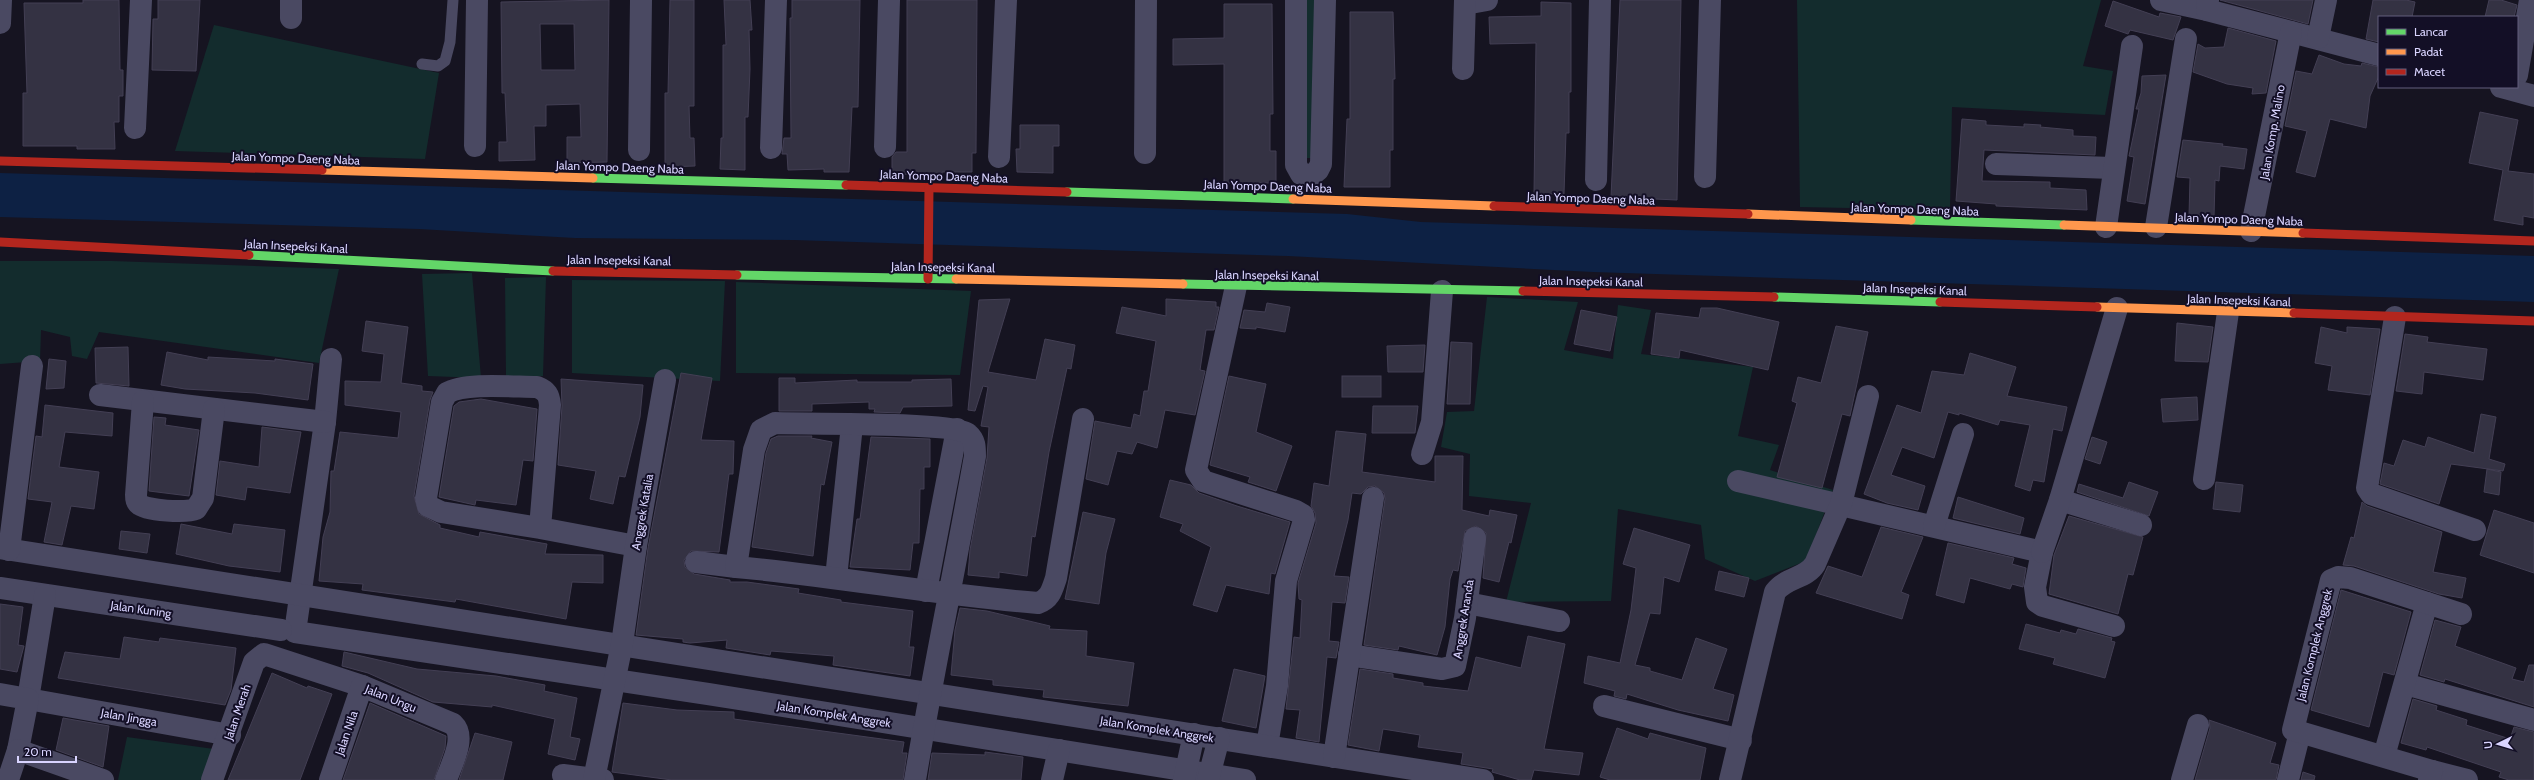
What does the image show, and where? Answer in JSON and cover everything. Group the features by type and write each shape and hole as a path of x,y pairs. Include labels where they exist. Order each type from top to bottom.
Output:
{"street":[{"path":"0,23 1,0"},
{"path":"135,128 141,0"},
{"path":"475,146 477,0"},
{"path":"639,150 641,0"},
{"path":"771,148 776,0"},
{"path":"885,147 889,0"},
{"path":"999,157 1006,0"},
{"path":"1145,153 1146,0"},
{"path":"1296,0 1296,165 1301,174 1306,175 1318,170 1321,164 1325,0"},
{"path":"1463,69 1465,2 1487,0"},
{"path":"1596,180 1600,0"},
{"path":"1705,177 1710,0"},
{"path":"2161,0 2207,5 2291,32 2378,55"},
{"path":"2318,38 2326,0"},
{"path":"2518,75 2530,0"},
{"name":"Jalan Komp. Malino","path":"2251,231 2291,32"},
{"path":"2156,227 2186,39"},
{"path":"2106,227 2112,168 2132,46"},
{"name":"Jalan Yompo Daeng Naba","path":"0,161 929,188 2106,227 2156,227 2534,241"},
{"path":"1996,164 2112,168"},
{"path":"928,279 929,188"},
{"name":"Jalan Insepeksi Kanal","path":"0,242 524,270 1442,291 1793,297 2534,321"},
{"path":"1236,286 1196,470 1203,480 1296,511 1303,515 1304,520 1286,581 1277,686 1267,746"},
{"path":"1422,454 1432,422 1436,390 1442,291"},
{"path":"2114,626 2043,606 2037,602 2035,587 2042,552 2060,500 2117,308"},
{"path":"2204,479 2228,312"},
{"path":"2395,317 2367,488 2371,494 2475,530"},
{"path":"288,631 300,596 325,422 331,358"},
{"path":"5,549 32,366"},
{"name":"Anggrek Katalia","path":"598,779 622,644 636,546 665,380"},
{"path":"540,528 550,405 549,395 544,390 537,387 482,387 456,389 446,393 442,402 426,498 428,506 441,512 540,528 636,546"},
{"path":"100,395 325,422"},
{"path":"1730,780 1741,740 1775,592 1785,582 1811,571 1841,504 1868,396"},
{"path":"143,401 136,495 137,502 143,506 181,512 196,509 203,498 214,409"},
{"path":"696,562 836,578 951,595 1038,602 1045,601 1056,578 1084,419"},
{"path":"736,567 754,450 761,430 775,423 957,428 968,433 973,439 975,456 951,595 929,694 915,780"},
{"path":"836,578 852,425"},
{"path":"926,591 957,428"},
{"path":"1934,526 1963,434"},
{"path":"1738,481 2042,552"},
{"path":"1334,757 1373,498"},
{"path":"2060,500 2141,524"},
{"name":"Anggrek Aranda","path":"1349,655 1451,668 1455,666 1467,603 1475,538"},
{"name":"Jalan Komplek Anggrek","path":"5,549 300,596 622,644 831,679 1194,734 1483,780"},
{"name":"Jalan Komplek Anggrek","path":"2288,780 2300,732 2293,730 2331,580 2338,577 2350,578 2461,614"},
{"name":"Jalan Kuning","path":"0,588 615,680"},
{"path":"8,780 18,750 45,595"},
{"path":"1467,603 1559,621"},
{"path":"2384,756 2427,604"},
{"name":"Jalan Merah","path":"212,780 230,735 254,662 262,654 269,655"},
{"name":"Jalan Ungu","path":"269,655 362,686 445,720 458,728 459,740 446,780"},
{"name":"Jalan Komplek Anggrek","path":"615,680 1059,750 1185,776 1245,780"},
{"path":"2405,684 2534,720"},
{"name":"Jalan Nila","path":"330,780 362,686"},
{"name":"Jalan Jingga","path":"0,694 230,735"},
{"path":"1604,706 1741,740"},
{"path":"2182,780 2198,725"},
{"path":"2300,732 2384,756 2431,775 2467,780"},
{"path":"1185,776 1194,734"},
{"path":"1208,778 1219,738"},
{"path":"18,750 102,780"},
{"path":"1052,780 1059,750"},
{"path":"563,775 598,779"}],"lane":[{"path":"422,64 438,66 445,61 450,42 453,0"}],"green space":[{"path":"1304,0 1314,0 1315,158 1305,158"},
{"path":"1797,0 2101,0 2083,66 2113,71 2105,115 1952,107 1950,210 1800,207"},
{"path":"214,25 439,73 425,159 175,151"},
{"path":"0,261 112,261 339,269 319,363 99,332 87,359 72,356 70,337 41,330 40,361 0,364"},
{"path":"472,273 481,378 428,376 422,274"},
{"path":"546,277 543,376 506,377 505,278"},
{"path":"572,280 725,281 720,381 572,373"},
{"path":"736,282 971,291 960,375 736,373"},
{"path":"1487,297 1578,302 1564,350 1613,359 1618,305 1651,310 1641,354 1753,367 1738,436 1779,445 1770,470 1833,490 1806,561 1755,581 1705,559 1701,525 1618,509 1611,601 1506,602 1531,503 1469,496 1470,454 1441,447 1447,412 1474,411"},
{"path":"127,737 214,749 204,780 118,780"}],"water":[{"path":"0,173 1347,214 1421,222 2534,256 2534,302 1593,272 1288,256 794,240 575,238 419,229 0,217"}],"building":[{"path":"83,0 119,0 120,70 123,70 123,96 119,96 119,122 114,122 115,149 77,149 77,146 23,146 23,93 27,93 24,3 83,3"},
{"path":"158,0 200,0 196,71 152,70 153,19 158,19"},
{"path":"609,0 607,162 567,163 567,137 581,137 580,104 546,105 546,126 534,126 535,160 499,161 499,142 507,142 505,93 502,93 501,2","holes":["540,24 574,24 575,70 541,70"]},
{"path":"670,0 694,0 694,106 689,106 690,138 694,138 695,166 665,167 665,93 668,93"},
{"path":"724,0 750,0 752,30 749,30 750,69 748,117 745,117 745,170 720,169 721,138 723,138 723,45 726,45"},
{"path":"792,0 860,0 858,107 852,107 849,172 824,172 824,169 788,170 787,154 782,154 784,138 791,138 790,18 792,18"},
{"path":"907,0 977,0 976,153 972,153 972,172 942,172 942,175 892,174 892,157 896,152 907,152"},
{"path":"1620,0 1681,0 1677,200 1611,197"},
{"path":"2220,0 2313,0 2308,24"},
{"path":"2373,0 2406,0 2415,2 2412,16 2378,16 2378,42 2366,39"},
{"path":"2489,0 2501,0 2517,5 2514,16 2485,16"},
{"path":"2113,1 2159,17 2160,13 2181,17 2173,40 2130,30 2128,34 2105,26"},
{"path":"1541,2 1571,3 1571,92 1569,92 1569,133 1566,133 1564,194 1534,194 1536,43 1490,44 1489,17 1541,16"},
{"path":"1224,4 1272,4 1273,114 1270,114 1270,151 1276,151 1276,183 1224,183 1224,64 1173,65 1173,39 1224,38"},
{"path":"1350,12 1393,12 1395,79 1393,79 1393,150 1390,150 1390,187 1344,187 1347,119 1350,119"},
{"path":"2228,28 2276,41 2266,93 2252,94 2253,88 2227,84 2193,72 2198,44 2205,48 2224,47"},
{"path":"2319,55 2344,64 2361,66 2362,63 2378,67 2378,78 2370,96 2366,128 2330,119 2315,177 2296,172 2307,131 2285,126 2296,71 2312,74"},
{"path":"2166,75 2145,204 2127,201 2134,157 2129,156 2139,109 2136,109 2141,93 2142,76"},
{"path":"2480,112 2518,120 2508,171 2534,174 2534,218 2523,216 2523,225 2494,220 2503,170 2469,163"},
{"path":"1962,119 1986,121 1986,125 2024,127 2024,124 2041,125 2040,127 2073,130 2073,136 2096,137 2095,155 1984,150 1982,181 2050,182 2050,188 2086,190 2087,210 1996,206 1996,204 1956,201"},
{"path":"1020,125 1059,125 1059,146 1053,146 1053,173 1017,172 1016,149 1020,149"},
{"path":"2183,140 2223,144 2222,146 2247,149 2244,169 2220,166 2219,181 2215,180 2214,217 2189,216 2190,178 2177,177"},
{"path":"1010,299 988,372 1036,380 1045,339 1075,345 1071,369 1067,368 1049,452 1035,537 1032,536 1027,576 999,572 999,578 968,575 970,550 987,458 989,427 981,426 988,387 983,386 975,411 968,410 979,300"},
{"path":"1166,299 1216,302 1216,307 1219,307 1214,330 1206,330 1200,370 1205,371 1195,415 1165,410 1157,448 1137,442 1132,454 1117,451 1108,485 1086,479 1095,421 1131,428 1134,414 1140,416 1144,391 1148,391 1156,341 1116,333 1122,307 1166,316"},
{"path":"1267,303 1290,307 1285,332 1256,327 1256,329 1240,328 1244,310 1265,312"},
{"path":"1701,308 1717,308 1779,322 1768,370 1680,350 1679,358 1651,354 1656,313 1699,318"},
{"path":"1581,310 1617,317 1610,351 1574,344"},
{"path":"366,321 408,327 401,383 422,386 422,391 433,392 430,400 414,496 419,514 440,525 440,528 479,537 480,532 547,544 545,554 603,555 603,583 572,582 566,619 456,599 455,602 362,590 363,584 319,581 323,537 330,512 331,471 334,471 340,432 398,438 401,412 345,405 345,381 381,382 384,354 362,351"},
{"path":"2177,323 2213,327 2208,362 2175,361"},
{"path":"1836,326 1868,332 1850,416 1842,414 1822,488 1777,477 1797,403 1792,401 1798,377 1821,383"},
{"path":"2321,327 2347,333 2347,327 2380,329 2370,395 2328,390 2332,366 2315,363"},
{"path":"2405,334 2428,337 2427,342 2487,349 2483,380 2424,372 2422,394 2396,391"},
{"path":"1451,342 1472,343 1470,404 1447,404"},
{"path":"1425,345 1423,372 1388,372 1387,346"},
{"path":"128,347 129,386 96,383 95,348"},
{"path":"167,352 208,360 208,357 275,361 275,359 313,364 308,400 255,393 185,389 161,385"},
{"path":"1970,353 2016,367 2007,396 2067,407 2062,431 2053,429 2044,482 2033,480 2030,491 2015,486 2030,425 2000,420 1998,425 1959,413 1959,415 1948,412 1934,458 1902,447 1891,475 1925,486 1918,510 1887,503 1864,494 1897,405 1921,413 1932,371 1964,375"},
{"path":"49,359 66,361 64,388 46,389"},
{"path":"681,373 712,378 701,440 734,441 733,474 729,474 719,552 691,551 684,560 685,567 694,574 730,580 730,582 747,582 799,589 798,593 841,600 841,602 913,611 909,647 914,647 910,676 833,665 834,656 771,651 770,655 726,648 727,640 690,643 683,642 683,639 636,635 648,548"},
{"path":"1229,376 1266,384 1256,432 1292,446 1276,491 1248,482 1250,477 1210,465"},
{"path":"1342,376 1381,376 1381,397 1342,397"},
{"path":"779,378 795,378 795,383 857,380 857,382 912,382 912,380 951,379 952,406 903,407 900,413 874,412 875,409 869,409 869,402 812,404 812,411 779,411"},
{"path":"561,379 643,385 640,417 625,477 619,476 613,504 590,499 596,471 558,465 562,406"},
{"path":"2197,397 2198,420 2163,422 2161,399"},
{"path":"481,399 537,409 533,461 523,460 516,505 476,500 475,505 439,497 454,406 459,402"},
{"path":"45,405 113,413 112,436 65,432 59,467 99,472 94,509 71,506 62,545 44,542 52,502 28,499 36,436 42,437"},
{"path":"1373,406 1418,406 1415,433 1372,433"},
{"path":"2481,414 2496,417 2489,459 2505,464 2503,471 2451,464 2439,504 2380,484 2384,463 2394,466 2403,440 2425,447 2428,437 2474,453"},
{"path":"154,417 166,418 165,425 199,430 189,496 149,491"},
{"path":"262,427 301,432 290,493 247,487 245,500 216,495 220,461 259,467"},
{"path":"1336,431 1366,434 1362,472 1435,482 1435,456 1463,456 1462,510 1489,516 1490,510 1517,515 1511,543 1509,542 1499,582 1483,578 1486,533 1476,526 1465,531 1458,571 1453,570 1450,579 1445,627 1437,655 1399,646 1398,650 1364,645 1385,499 1384,493 1375,486 1368,487 1361,494 1352,493 1348,520 1334,576 1349,577 1345,603 1332,602 1329,641 1339,642 1336,658 1327,657 1319,742 1296,738 1300,710 1286,709 1294,637 1300,638 1302,600 1299,599 1298,583 1316,523 1315,513 1311,506 1314,483 1329,486"},
{"path":"778,436 812,436 811,438 832,442 824,485 821,484 813,556 752,547 766,453 771,439"},
{"path":"871,437 930,439 930,467 924,467 924,489 920,489 919,543 913,543 910,570 850,567 857,519 860,519"},
{"path":"2092,437 2107,442 2100,464 2085,459"},
{"path":"2487,469 2501,472 2499,495 2484,492"},
{"path":"1170,480 1191,485 1199,493 1290,522 1275,574 1271,573 1269,594 1226,585 1217,612 1193,605 1211,547 1180,531 1183,524 1160,517"},
{"path":"2129,482 2158,492 2149,516 2077,492 2079,484 2123,498"},
{"path":"2216,482 2243,485 2240,512 2213,509"},
{"path":"1958,497 2024,518 2020,534 1953,518"},
{"path":"2362,502 2367,506 2442,532 2433,572 2466,578 2462,598 2439,594 2354,566 2343,565 2351,537 2354,538"},
{"path":"2494,510 2534,523 2534,573 2480,555"},
{"path":"1083,512 1115,519 1106,553 1099,604 1065,599"},
{"path":"2069,516 2143,537 2133,575 2128,574 2118,614 2049,594 2054,555"},
{"path":"181,524 232,534 234,524 285,530 280,572 229,566 176,554"},
{"path":"1881,527 1923,537 1901,592 1909,595 1902,619 1816,593 1828,566 1862,577"},
{"path":"1634,528 1690,545 1679,582 1664,577 1660,614 1650,613 1635,665 1650,668 1650,671 1682,680 1696,638 1727,649 1713,689 1734,695 1728,721 1678,710 1627,694 1626,699 1614,696 1615,691 1584,683 1588,656 1620,663 1631,610 1636,568 1623,564"},
{"path":"121,531 150,534 147,553 119,549"},
{"path":"1948,543 2014,558 2012,564 2026,568 2023,587 2012,584 2010,589 1970,578 1964,603 1936,595"},
{"path":"1719,571 1749,578 1744,597 1715,590"},
{"path":"2341,590 2411,612 2394,675 2383,672 2369,727 2311,710"},
{"path":"0,604 23,607 18,645 24,646 17,672 0,669"},
{"path":"960,608 987,611 1050,626 1049,629 1087,631 1086,656 1134,663 1128,706 1043,697 1044,690 993,685 993,680 951,675 955,630"},
{"path":"2435,620 2461,627 2455,646 2516,668 2512,679 2524,682 2529,665 2534,665 2534,707 2445,679 2444,682 2420,675"},
{"path":"2026,624 2060,633 2061,630 2076,634 2078,629 2112,638 2111,641 2115,642 2105,678 2053,664 2055,658 2019,649"},
{"path":"1528,636 1565,644 1544,749 1583,753 1579,775 1534,770 1531,780 1520,780 1492,772 1493,769 1461,764 1463,753 1418,747 1420,735 1383,729 1379,751 1348,745 1360,669 1393,674 1393,678 1423,683 1423,686 1468,691 1476,657 1521,668"},
{"path":"124,637 159,642 160,638 236,648 231,690 225,705 58,678 65,652 120,659"},
{"path":"344,652 417,669 496,676 545,685 544,691 577,698 570,737 580,739 575,760 548,754 555,719 492,705 492,707 433,702 368,673 342,666"},
{"path":"1234,669 1265,676 1256,728 1222,721"},
{"path":"272,673 307,688 308,686 332,694 300,780 228,780"},
{"path":"2413,699 2437,706 2436,710 2467,720 2466,725 2510,739 2514,727 2534,732 2534,780 2509,780 2499,777 2501,772 2427,747 2426,750 2401,743"},
{"path":"370,703 446,736 445,748 434,780 343,780"},
{"path":"623,703 677,710 734,712 734,719 904,742 902,753 907,753 903,780 672,780 612,772"},
{"path":"63,718 109,726 103,767 56,750"},
{"path":"2209,720 2276,743 2270,763 2279,765 2276,780 2195,780 2210,728"},
{"path":"1617,728 1648,739 1650,733 1706,748 1700,780 1610,780 1600,777"},
{"path":"475,733 512,742 503,780 459,780"},
{"path":"985,752 1023,757 1021,780 928,780 932,753 985,755"},
{"path":"2303,772 2315,776 2314,780 2301,780"}],"traffic: fast":[{"path":"593,178 846,185"},
{"path":"1067,192 1293,199"},
{"path":"1911,220 2064,225"},
{"path":"249,255 553,271"},
{"path":"737,275 956,279"},
{"path":"1183,284 1523,291"},
{"path":"1774,297 1940,302"}],"traffic: slow":[{"path":"322,170 593,178"},
{"path":"1293,199 1494,206"},
{"path":"1748,214 1911,220"},
{"path":"2064,225 2303,233"},
{"path":"956,279 1183,284"},
{"path":"2097,307 2294,313"}],"traffic: jam":[{"path":"0,161 322,170"},
{"path":"846,185 1067,192"},
{"path":"928,279 929,188"},
{"path":"1494,206 1748,214"},
{"path":"2303,233 2534,241"},
{"path":"0,242 249,255"},
{"path":"553,271 737,275"},
{"path":"1523,291 1774,297"},
{"path":"1940,302 2097,307"},
{"path":"2294,313 2534,321"}]}
